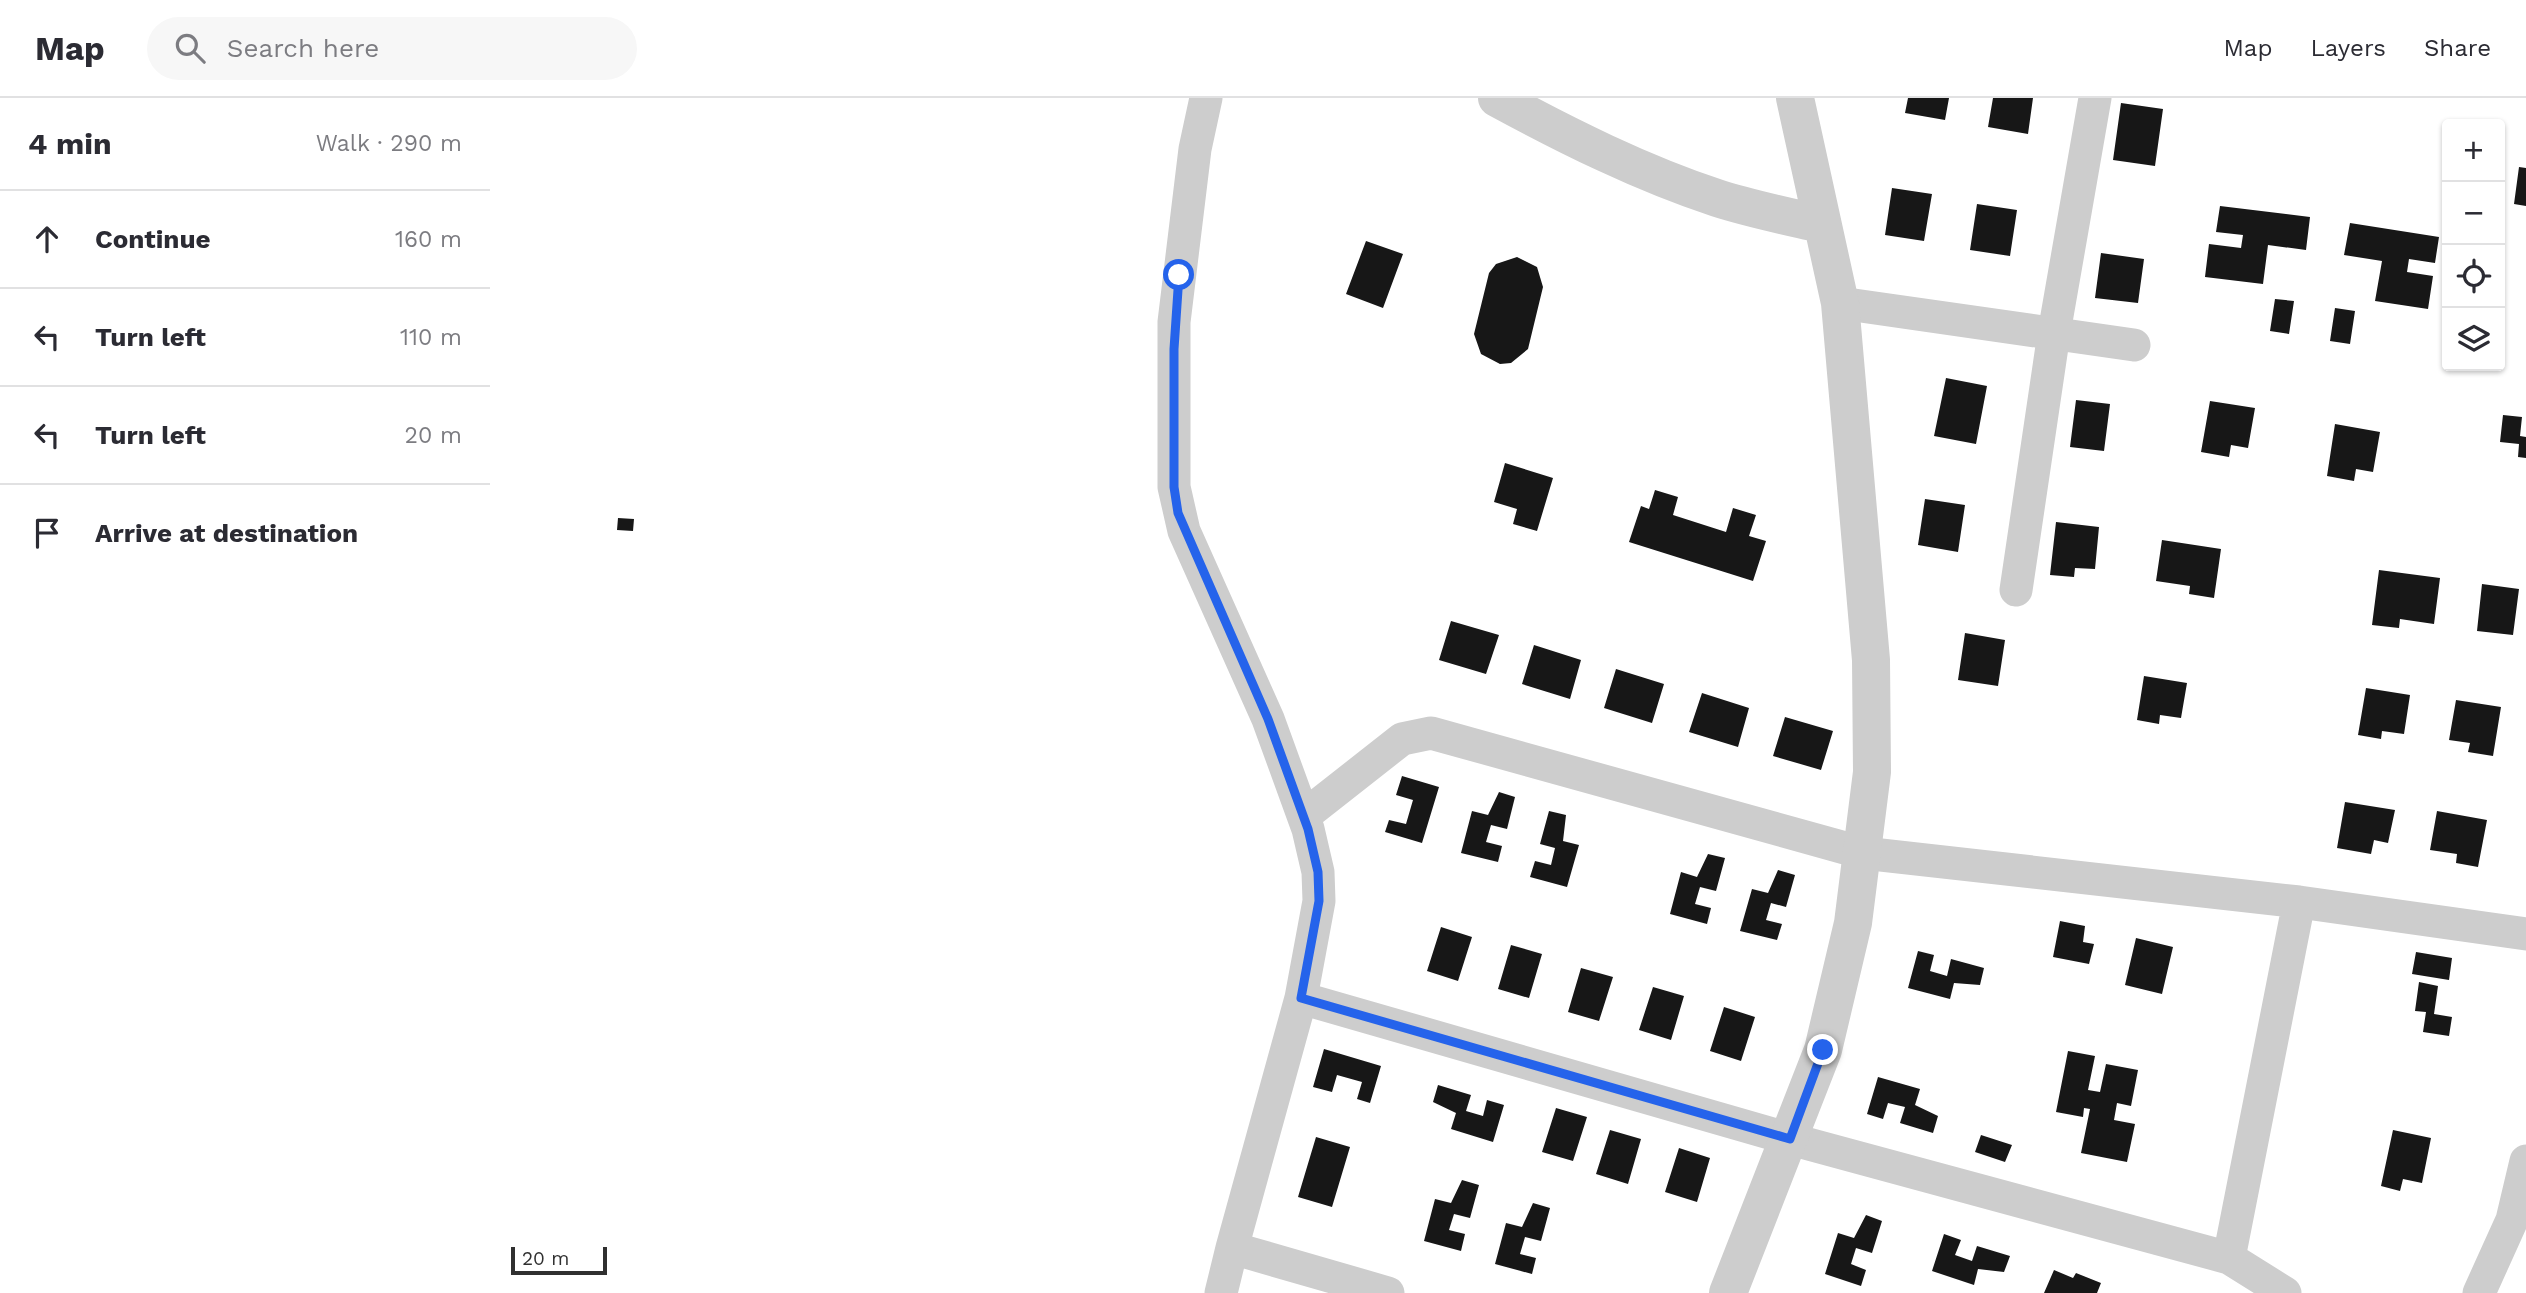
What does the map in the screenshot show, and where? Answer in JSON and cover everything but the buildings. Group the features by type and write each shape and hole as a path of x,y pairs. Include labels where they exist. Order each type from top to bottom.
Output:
{"street":[{"path":"1206,98 1193,162 1174,322 1174,487 1184,531 1268,719 1304,816 1318,872 1319,901 1301,998 1222,1293"},
{"path":"1497,98 1543,124 1684,186 1731,202 1821,224"},
{"path":"1728,1293 1823,1050 1853,923 1872,772 1871,660 1859,493 1840,303 1795,98"},
{"path":"2016,590 2054,333 2095,98"},
{"path":"1840,303 2134,345"},
{"path":"1304,816 1402,738 1432,733 1863,853 2299,902 2526,934"},
{"path":"2229,1258 2299,902"},
{"path":"1301,998 1790,1139 2229,1258 2285,1293"},
{"path":"2479,1293 2519,1223 2526,1161"},
{"path":"1232,1248 1388,1293"}],"route":[{"path":"1179,275 1174,322 1174,487 1178,513 1195,558 1268,719 1308,829 1318,872 1319,901 1301,998 1790,1139 1823,1050"}]}
